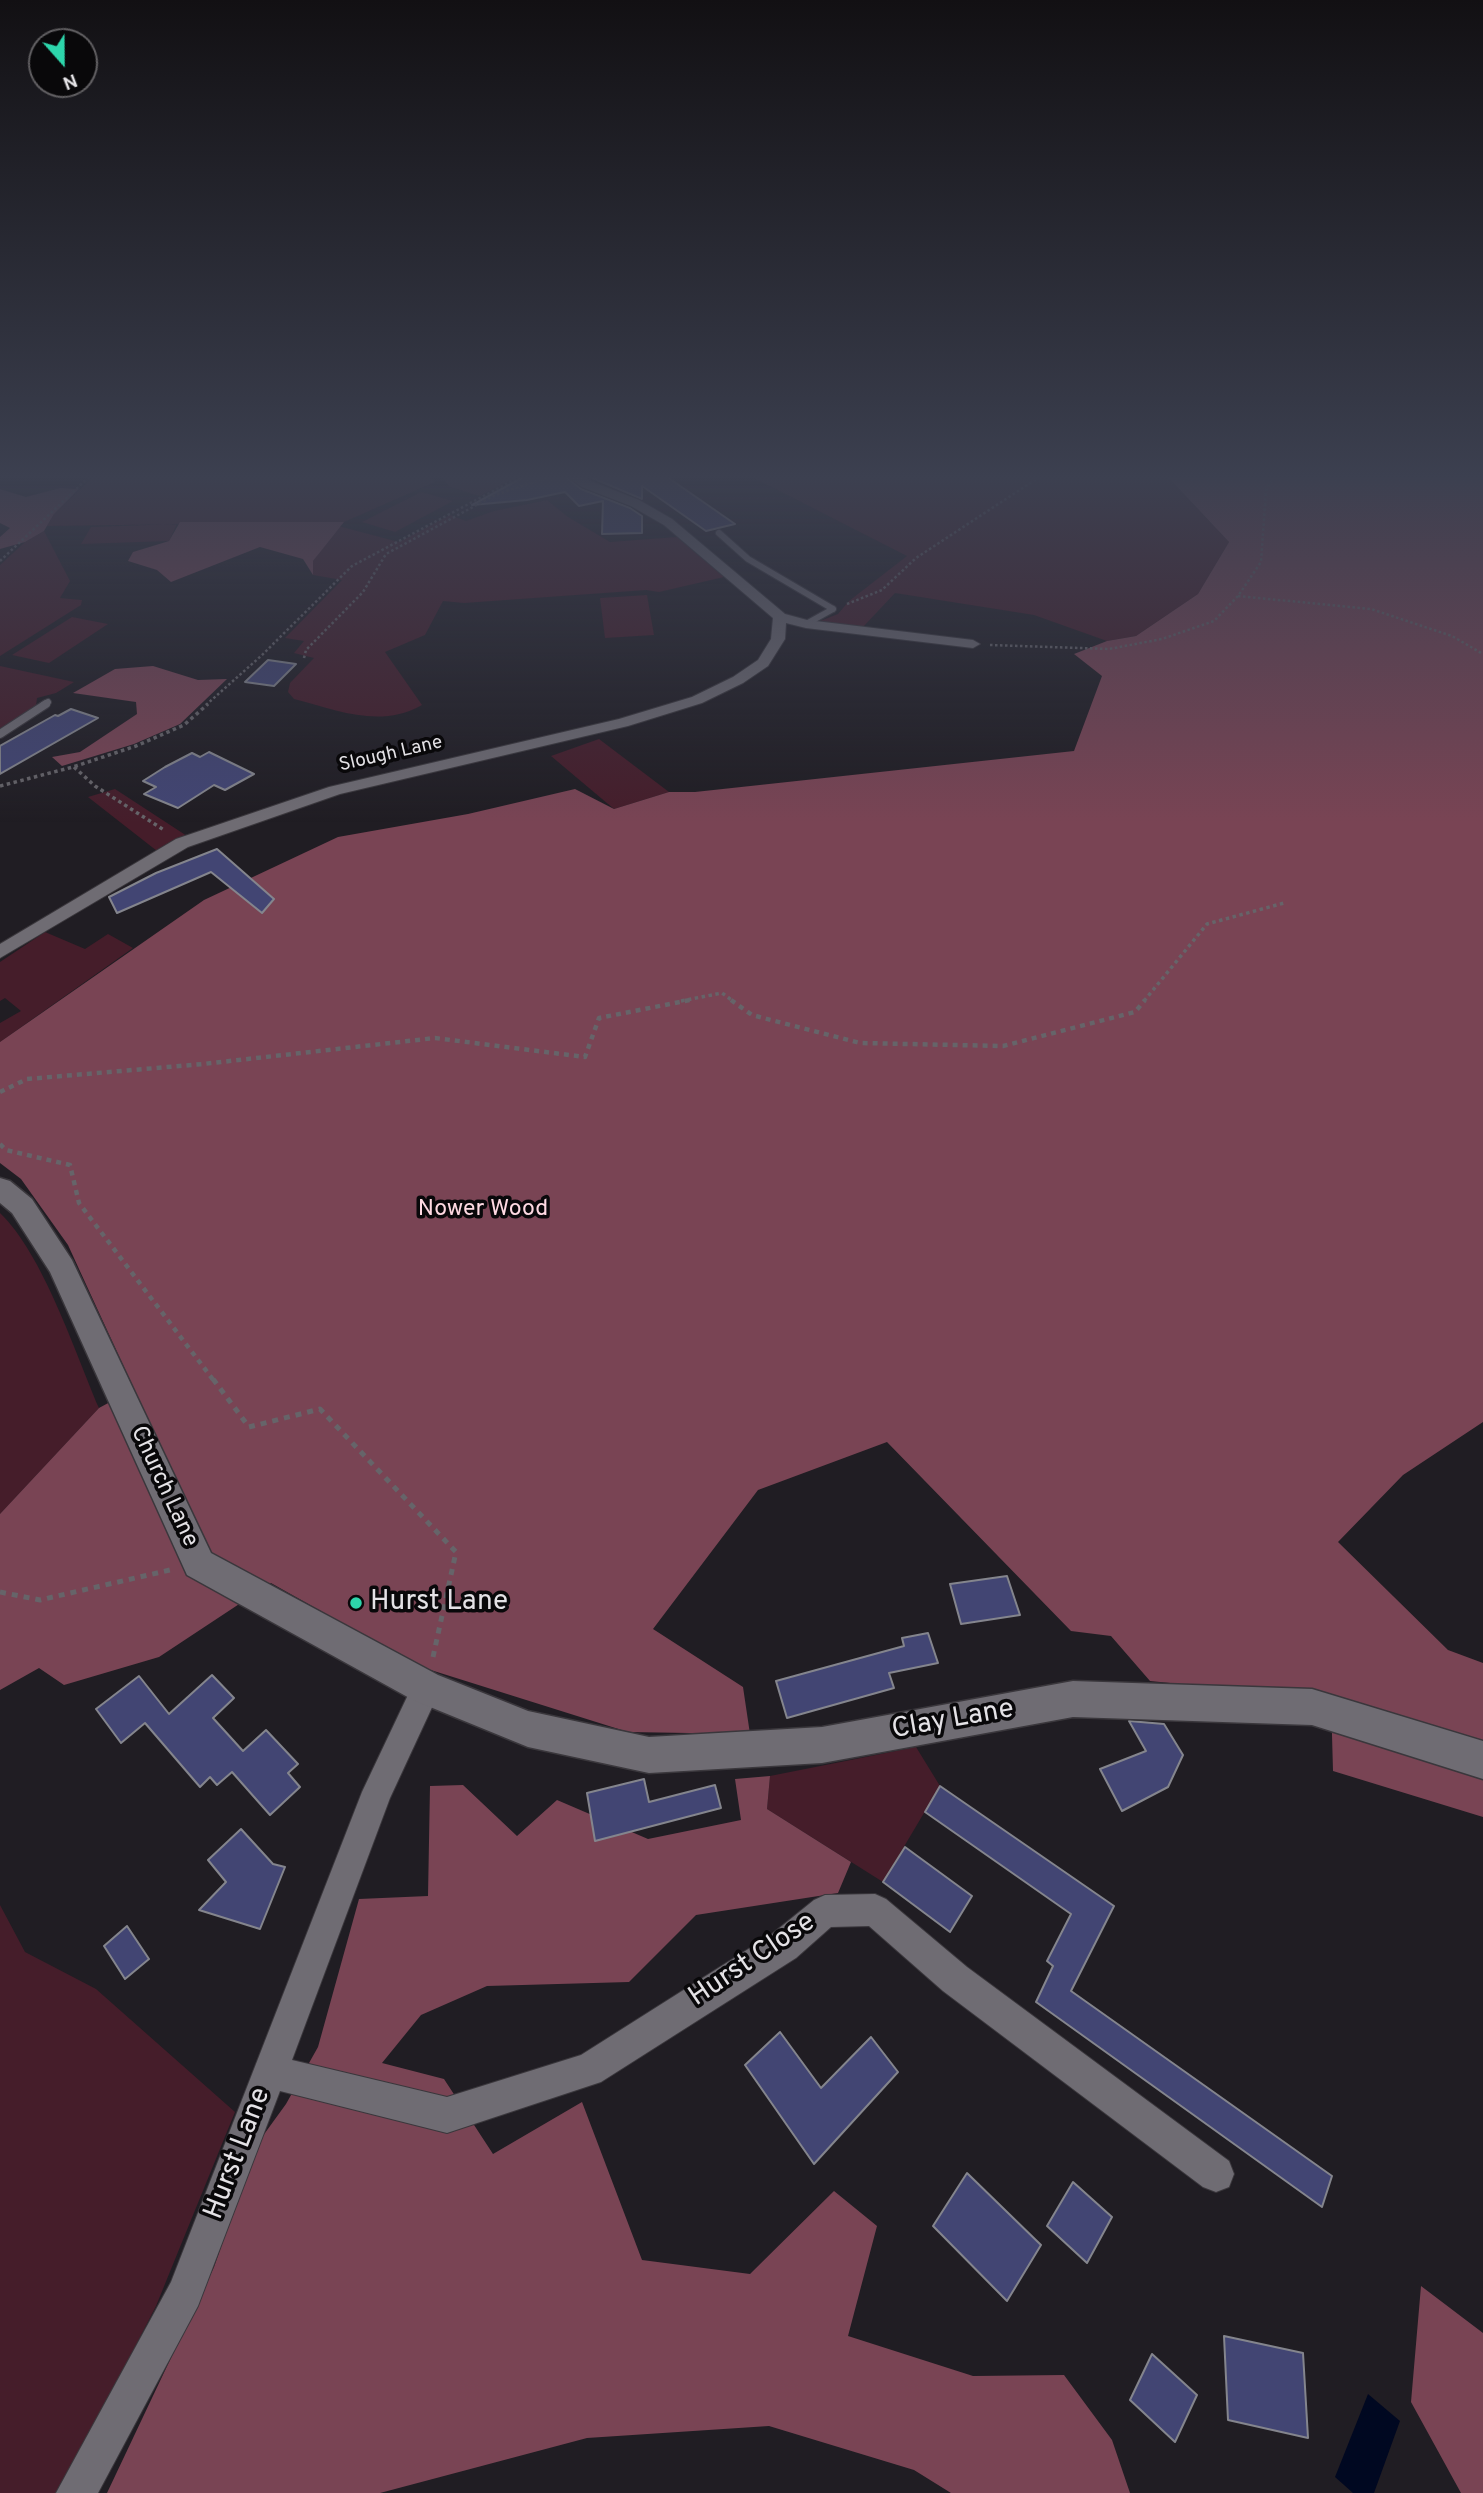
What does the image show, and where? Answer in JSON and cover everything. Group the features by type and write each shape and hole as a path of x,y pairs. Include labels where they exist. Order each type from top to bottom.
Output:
{"street":[{"path":"742,590 779,624 806,624 973,644"},
{"name":"Slough Lane","path":"0,952 182,843 335,790 623,723 697,700 738,680 762,663 778,639 779,624"},
{"name":"Church Lane","path":"0,1188 22,1206 62,1268 199,1564 426,1688"},
{"name":"Clay Lane","path":"426,1688 528,1729 649,1755 822,1745 1073,1699 1312,1707 1483,1760"},
{"name":"Hurst Lane","path":"76,2493 185,2293 377,1792 426,1688"},
{"name":"Hurst Close","path":"271,2072 447,2115 589,2070 784,1946 825,1911 875,1910 955,1979 1216,2174"}],"lane":[{"path":"801,590 833,609"},
{"path":"806,624 833,609"},
{"path":"0,734 48,702"}],"path":[{"path":"0,786 73,767 136,746 184,725 261,656 327,590"},
{"path":"304,658 306,650 364,590"},
{"path":"833,609 881,590"},
{"path":"973,644 1109,649 1162,639 1214,621 1242,590"},
{"path":"1238,596 1371,609 1452,636 1483,654"},
{"path":"73,767 95,786 182,843"},
{"path":"0,1092 27,1079 203,1064 435,1038 585,1057 600,1018 722,993 752,1015 860,1043 1003,1046 1135,1013 1207,924 1284,903"},
{"path":"0,1144 6,1150 70,1165 79,1203 249,1427 320,1409 456,1552 426,1688"},
{"path":"0,1592 40,1600 199,1564"}],"shaded area":[{"path":"0,590 65,590 60,598 82,600 81,605 0,656"},
{"path":"332,590 641,590 464,603 443,601 425,635 385,652 422,705 390,716 358,715 294,699 288,692 290,683 314,658 294,653 304,641 285,638"},
{"path":"863,590 1200,590 1136,636 1107,641 1034,615 895,593 863,627 815,623 838,614"},
{"path":"647,595 654,635 605,638 600,598"},
{"path":"72,617 108,624 49,663 12,655"},
{"path":"0,666 74,682 56,693 37,698 36,706 0,729"},
{"path":"599,739 669,792 614,809 551,756"},
{"path":"115,789 187,836 172,841 157,851 88,797"},
{"path":"45,932 85,949 108,934 133,948 0,1042 0,1023 21,1011 5,998 0,1001 0,962"},
{"path":"0,1213 16,1231 44,1278 99,1408 0,1514"},
{"path":"916,1747 940,1786 883,1882 767,1809 770,1776"},
{"path":"0,1905 25,1952 96,1989 235,2112 156,2306 60,2493 0,2493"}],"green space":[{"name":"Nower Wood","path":"1200,590 1483,590 1483,1422 1403,1475 1338,1542 1448,1650 1483,1663 1483,1817 1333,1771 1331,1699 1150,1681 1111,1636 1071,1631 887,1442 758,1490 653,1629 743,1687 750,1734 628,1732 418,1666 271,1583 159,1657 64,1685 39,1668 0,1690 0,1514 99,1408 134,1389 68,1245 21,1179 0,1163 0,1042 204,900 338,837 468,814 575,789 614,809 669,792 695,792 1074,751 1102,676 1074,654 1107,641 1136,636"},
{"path":"153,666 198,680 227,679 180,724 134,744 62,766 52,757 80,752 137,714 136,702 73,693 115,669"},
{"path":"770,1776 767,1809 851,1862 838,1893 696,1915 629,1982 487,1986 421,2015 382,2063 444,2079 493,2154 582,2102 642,2260 750,2274 834,2191 877,2226 848,2336 973,2376 1064,2375 1112,2440 1130,2493 951,2493 914,2470 769,2426 587,2438 380,2493 107,2493 214,2267 257,2144 286,2104 318,2047 359,1899 428,1896 430,1786 463,1785 517,1836 557,1800 648,1839 741,1820 735,1779"},
{"path":"1421,2286 1483,2333 1483,2493 1461,2493 1411,2402"}],"water":[{"path":"1368,2394 1400,2421 1374,2493 1353,2493 1335,2477"}],"building":[{"path":"268,660 296,664 274,686 245,682"},
{"path":"71,709 98,718 0,774 0,746"},
{"path":"209,752 254,774 225,790 214,785 178,808 144,794 156,787 143,781 192,753 200,757"},
{"path":"217,849 274,899 262,913 211,872 117,913 109,897 156,873"},
{"path":"1007,1576 1020,1615 961,1624 950,1584"},
{"path":"928,1633 938,1663 889,1673 894,1688 787,1718 776,1681 904,1646 902,1638"},
{"path":"212,1675 234,1698 213,1718 243,1751 266,1730 298,1764 288,1773 300,1787 270,1815 232,1772 217,1785 210,1777 200,1787 145,1723 121,1743 96,1709 139,1676 169,1714"},
{"path":"1129,1721 1164,1724 1183,1755 1168,1787 1122,1811 1100,1769 1146,1751"},
{"path":"644,1779 649,1802 715,1785 721,1808 595,1841 587,1793"},
{"path":"940,1786 1114,1906 1071,1991 1332,2176 1322,2207 1036,2002 1053,1966 1047,1961 1071,1914 925,1812"},
{"path":"241,1829 273,1864 285,1867 260,1929 199,1910 226,1882 208,1860"},
{"path":"905,1847 972,1896 950,1932 883,1882"},
{"path":"127,1926 149,1959 125,1979 104,1946"},
{"path":"780,2032 821,2088 871,2037 898,2072 814,2164 745,2065"},
{"path":"967,2173 1041,2245 1007,2301 933,2226"},
{"path":"1073,2182 1112,2217 1087,2263 1047,2226"},
{"path":"1224,2336 1303,2353 1308,2438 1228,2420"},
{"path":"1152,2354 1197,2395 1175,2442 1130,2400"}],"place":[{"name":"Hurst Lane","path":"356,1603"}]}
